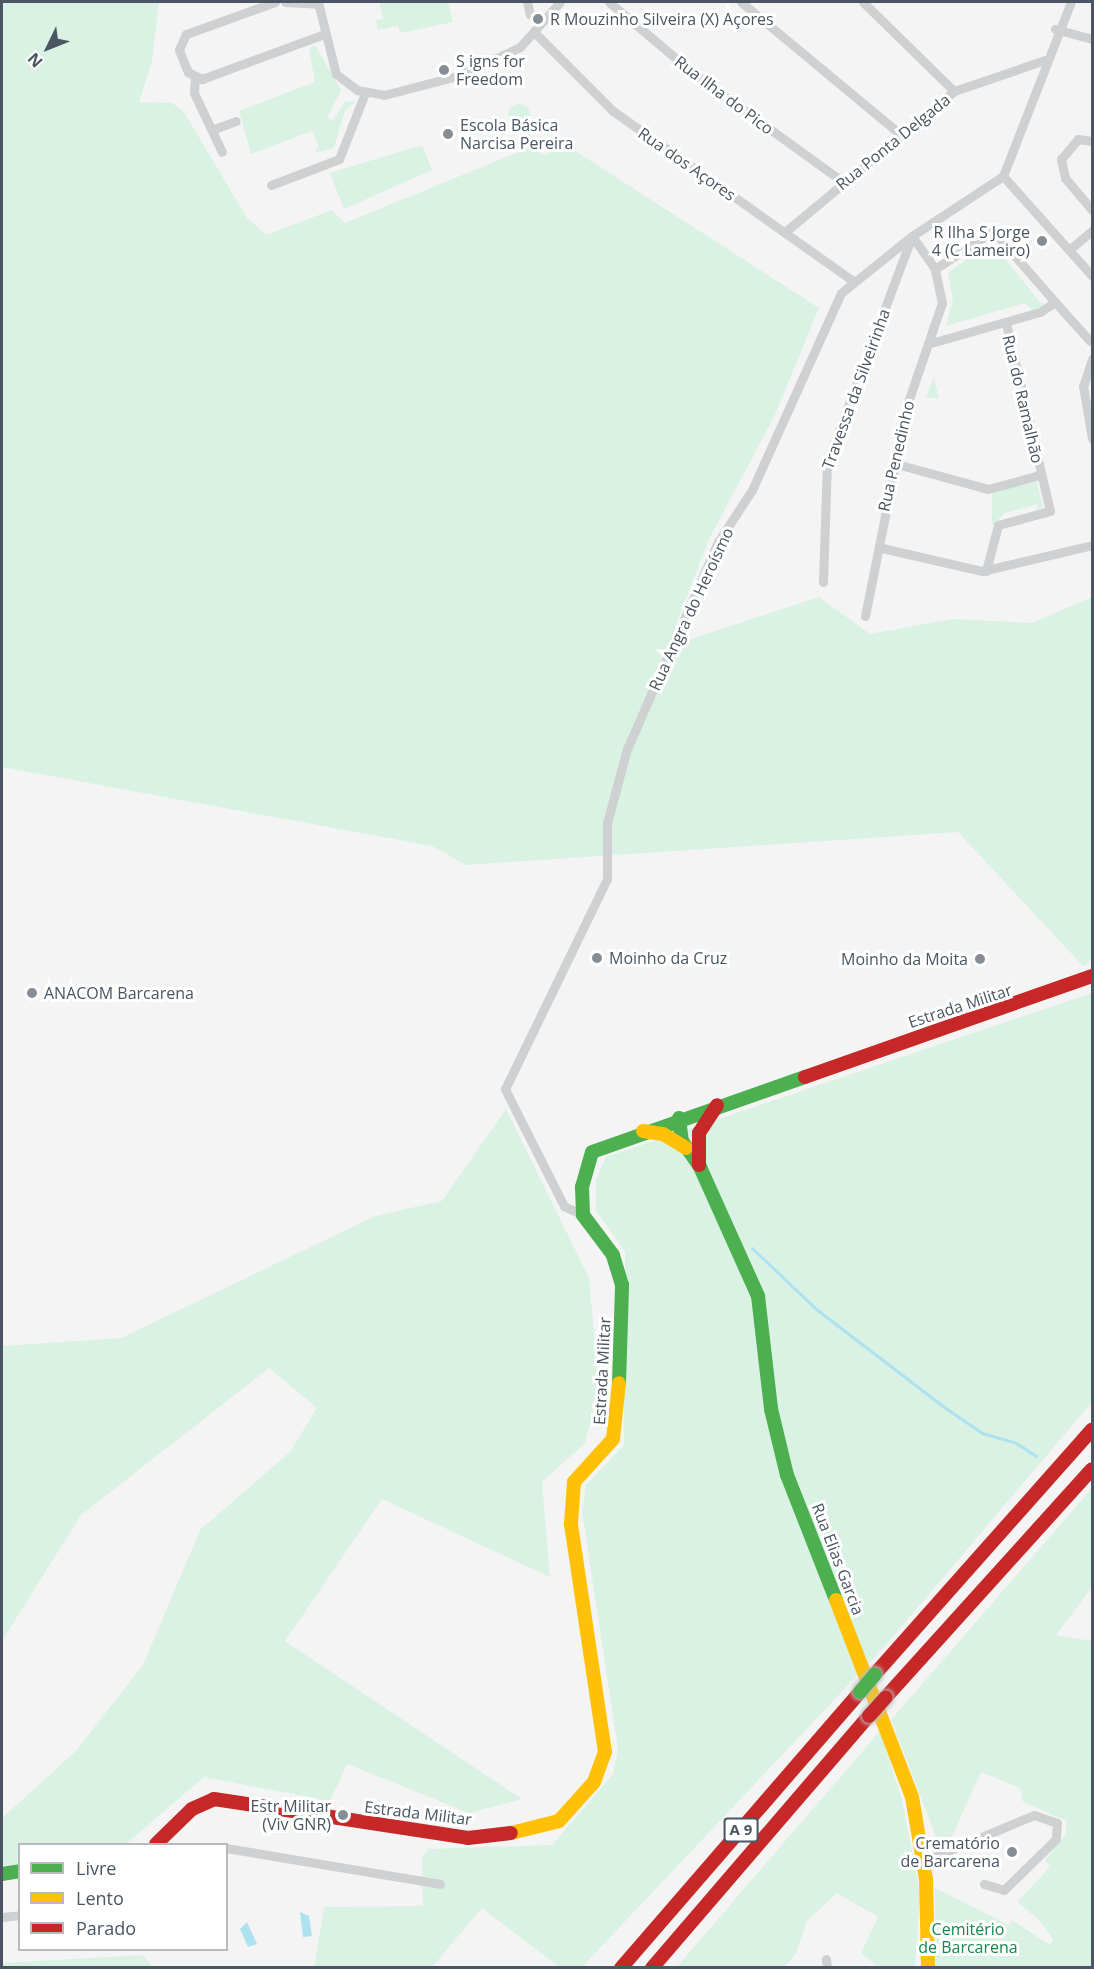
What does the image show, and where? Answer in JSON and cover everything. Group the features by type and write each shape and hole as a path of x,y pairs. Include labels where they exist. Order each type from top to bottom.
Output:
{"main road":[{"name":"Estrada Militar","path":"158,1843 192,1809 214,1799 449,1835 502,1836 559,1821 594,1782 605,1737 571,1502 574,1482 617,1430 622,1285 613,1255 583,1215 582,1187 592,1152 641,1131 1092,976"},
{"path":"692,1150 699,1133 717,1105"},
{"name":"Rua Elias Garcia","path":"679,1118 758,1296 771,1409 787,1475 906,1780 924,1861 928,1968"},
{"name":"Rua Elias Garcia","path":"641,1131 663,1134 692,1150"},
{"name":"A 9","path":"621,1968 874,1674 1092,1431"},
{"name":"A 9","path":"652,1968 869,1716 1092,1469"},
{"path":"2,1874 18,1871"}],"street":[{"path":"222,152 214,129 194,93 195,78 179,50 181,39 247,6 275,2"},
{"path":"285,2 318,2 324,34 336,74 365,93 392,94 440,82 520,47 536,34 560,2"},
{"path":"527,2 530,15"},
{"name":"Rua Ilha do Pico","path":"609,2 698,77 843,182"},
{"path":"741,2 900,134"},
{"path":"863,2 954,91"},
{"path":"1071,2 1056,29 1003,176 1092,276"},
{"path":"1056,29 1092,39"},
{"path":"195,78 324,34"},
{"name":"Rua dos Açores","path":"536,34 601,102 852,280"},
{"name":"Rua Ponta Delgada","path":"785,232 954,91 1045,60"},
{"path":"271,185 339,159 365,93"},
{"path":"214,129 236,121"},
{"path":"1092,141 1078,139 1061,159 1065,178 1092,210"},
{"name":"Rua Angra do Heroísmo","path":"583,1215 564,1206 505,1089 607,879 607,823 627,749 718,542 752,490 833,308 852,280 912,236 1003,176"},
{"path":"935,269 993,231 1090,341"},
{"path":"1070,250 1092,231"},
{"name":"Rua Penedinho","path":"865,616 882,548 880,525 907,405 931,343 942,303 935,269 912,236"},
{"name":"Travessa da Silveirinha","path":"823,582 827,462 912,236"},
{"path":"931,343 1006,322 1055,303"},
{"name":"Rua do Ramalhão","path":"986,571 998,525 1050,511 1006,322"},
{"path":"1092,359 1083,386 1092,438"},
{"path":"893,463 988,489 1040,475"},
{"path":"882,548 986,571 1092,545"},
{"path":"924,1861 1034,1815 1057,1823 1056,1839 1004,1890 984,1884"},
{"path":"228,1848 440,1884"},
{"path":"2,1917 18,1915"}],"green space":[{"path":"2,2 159,2 152,61 139,102 172,103 184,112 247,218 266,235 332,210 345,223 531,147 545,155 566,145 819,308 774,417 710,537 675,627 688,640 819,597 870,634 953,619 1032,623 1092,597 1092,958 1084,967 958,832 466,865 432,846 2,767"},
{"path":"379,2 448,2 453,22 400,33 398,26 378,30 376,20 383,19"},
{"path":"315,45 341,90 327,118 333,120 345,102 356,101 345,110 334,148 314,153 319,147 312,131 251,154 239,111 315,82 309,49"},
{"path":"515,104 523,104 530,111 530,119 523,126 515,126 508,119 508,111"},
{"path":"422,145 432,170 344,209 330,173"},
{"path":"987,244 995,246 1043,306 1032,310 1025,303 946,326 953,299 948,273"},
{"path":"934,377 939,399 926,397"},
{"path":"1037,482 1043,508 1036,510 1038,504 1005,513 992,525 992,492"},
{"path":"1092,993 1092,1402 885,1646 582,1967 559,1967 482,1908 432,1967 314,1968 324,1907 423,1906 422,1858 429,1849 552,1845 613,1774 618,1749 582,1511 586,1485 624,1445 625,1252 596,1210 596,1180 606,1157"},
{"path":"506,1109 589,1278 599,1390 585,1443 542,1482 550,1577 382,1499 285,1641 522,1799 469,1813 347,1764 330,1801 204,1777 127,1843 18,1843 18,1863 2,1867 2,1818 75,1752 143,1665 200,1530 290,1452 317,1408 269,1368 81,1515 2,1641 2,1346 121,1338 375,1216 442,1201"},
{"name":"Cemitério de Barcarena","path":"1092,1488 1092,1587 1056,1635 1092,1641 1092,1967 935,1967 935,1888 1009,1925 1012,1920 1050,1945 1053,1939 1038,1919 1017,1902 1050,1867 1045,1860 1065,1835 1067,1821 1023,1802 1020,1788 981,1772 949,1843 938,1842 891,1720"},
{"path":"880,1731 902,1800 920,1893 915,1967 878,1967 861,1953 878,1917 837,1893 807,1921 796,1954 784,1967 676,1968"},
{"path":"142,1955 153,1967 2,1967 2,1963"}],"water":[{"path":"300,1912 309,1916 312,1936 303,1937"},
{"path":"247,1922 257,1944 248,1947 240,1929"}],"waterway":[{"path":"752,1248 816,1309 947,1409 982,1433 1016,1443 1036,1456"}],"traffic: fast":[{"path":"619,1383 622,1285 613,1255 583,1215 582,1187 592,1152 805,1077"},
{"path":"679,1118 682,1141 700,1167 758,1296 771,1409 787,1475 836,1600"},
{"path":"860,1692 875,1674"},
{"path":"2,1874 18,1871"}],"traffic: slow":[{"path":"643,1131 663,1134 686,1148"},
{"path":"511,1833 559,1821 594,1782 605,1752 571,1524 574,1482 613,1439 619,1383"},
{"path":"836,1600 912,1797 926,1879 928,1968"}],"traffic: jam":[{"path":"805,1077 1092,976"},
{"path":"699,1165 699,1133 717,1105"},
{"path":"875,1674 1092,1430"},
{"path":"886,1697 1092,1469"},
{"path":"621,1968 860,1692"},
{"path":"869,1716 886,1697"},
{"path":"652,1968 869,1716"},
{"path":"157,1843 192,1809 214,1799 468,1838 511,1833"}],"place":[{"name":"R Mouzinho Silveira (X) Açores","path":"538,19"},
{"name":"S igns for Freedom","path":"444,70"},
{"name":"Escola Básica Narcisa Pereira","path":"448,134"},
{"name":"R Ilha S Jorge 4 (C Lameiro)","path":"1042,241"},
{"name":"Moinho da Cruz","path":"597,958"},
{"name":"Moinho da Moita","path":"980,959"},
{"name":"ANACOM Barcarena","path":"32,993"},
{"name":"Estr Militar (Viv GNR)","path":"343,1815"},
{"name":"Crematório de Barcarena","path":"1012,1852"}]}
